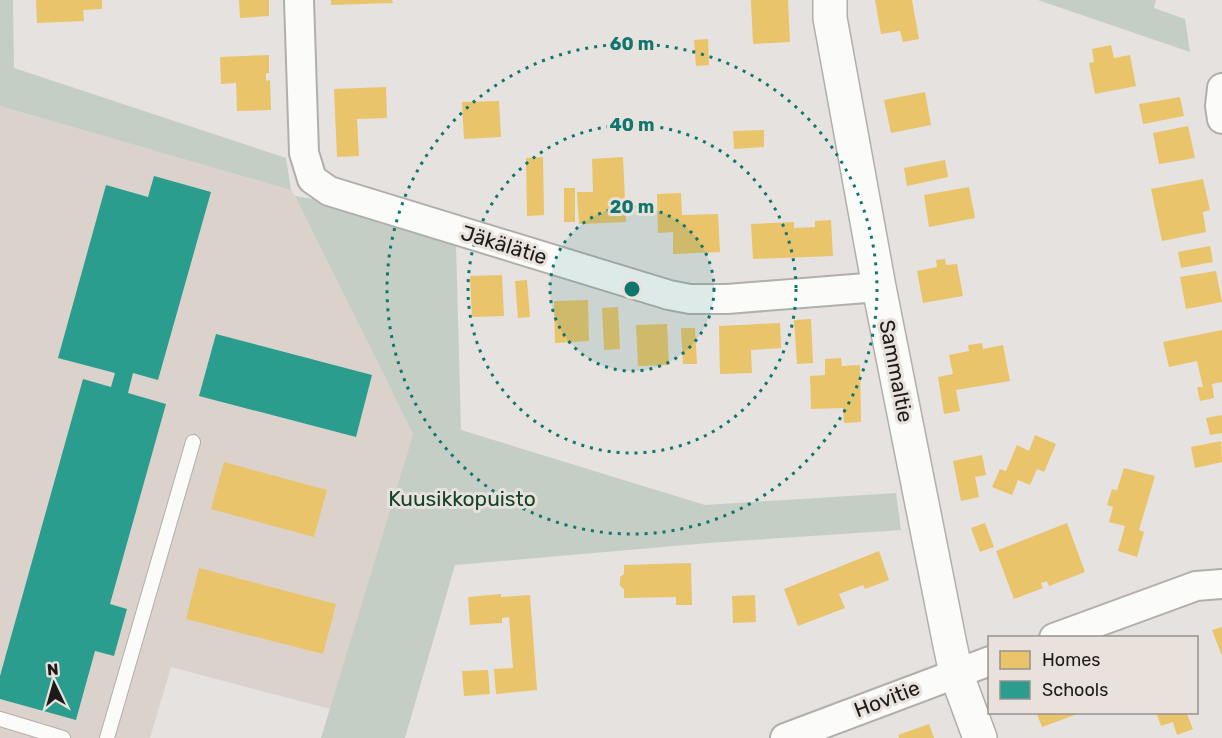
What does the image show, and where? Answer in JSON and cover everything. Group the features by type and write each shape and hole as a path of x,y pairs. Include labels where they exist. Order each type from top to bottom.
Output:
{"street":[{"name":"Jäkälätie","path":"299,0 304,153 312,179 329,191 669,295 690,299 727,299 879,287"},
{"name":"Sammaltie","path":"830,0 830,18 879,287 956,673 980,738"},
{"path":"1222,88 1220,106 1222,119"},
{"path":"1059,636 1196,586 1222,584"},
{"name":"Hovitie","path":"785,738 988,662"}],"lane":[{"path":"107,738 193,442"},
{"path":"0,719 63,738"}],"shaded area":[{"path":"0,106 291,190 295,196 413,434 330,709 171,667 150,738 0,738"}],"green space":[{"path":"0,0 13,0 14,68 286,158 291,190 0,106"},
{"path":"1038,0 1156,0 1154,8 1185,19 1190,52"},
{"name":"Kuusikkopuisto","path":"295,196 318,200 345,211 456,244 461,430 705,505 896,493 901,530 708,543 455,565 405,738 321,738 413,434"}],"building: Homes":[{"path":"36,0 102,0 102,9 83,10 84,21 37,23"},
{"path":"239,0 269,0 269,16 240,18"},
{"path":"331,0 392,0 393,3 331,5"},
{"path":"751,0 788,0 790,42 753,44"},
{"path":"875,0 912,0 919,39 903,42 900,31 881,34"},
{"path":"708,39 709,65 696,66 694,40"},
{"path":"1111,45 1114,58 1130,55 1136,86 1095,94 1089,63 1094,62 1092,49"},
{"path":"269,55 269,73 266,73 266,81 270,80 271,110 237,111 236,83 221,84 220,57"},
{"path":"386,87 387,118 357,119 359,156 337,157 334,89"},
{"path":"925,92 931,125 891,133 884,100"},
{"path":"1180,97 1184,116 1143,124 1139,104"},
{"path":"499,101 501,137 464,139 462,102"},
{"path":"1188,126 1195,158 1159,164 1153,133"},
{"path":"764,130 764,147 734,149 733,131"},
{"path":"543,157 544,215 527,216 526,158"},
{"path":"623,157 626,222 579,224 577,192 593,192 592,159"},
{"path":"945,160 948,177 907,186 904,168"},
{"path":"1203,179 1210,210 1203,212 1206,232 1162,241 1151,189"},
{"path":"969,187 975,218 929,227 924,195"},
{"path":"564,188 575,188 575,222 564,222"},
{"path":"681,193 682,215 718,214 720,252 673,254 673,232 658,233 657,194"},
{"path":"831,220 833,256 753,259 751,224 794,222 794,228 815,227 815,221"},
{"path":"1210,246 1213,262 1181,268 1178,252"},
{"path":"945,259 946,265 957,264 963,296 923,303 917,271 937,267 936,260"},
{"path":"1216,271 1222,302 1186,309 1180,277"},
{"path":"502,275 504,316 472,317 470,276"},
{"path":"527,280 530,317 518,318 515,281"},
{"path":"588,300 589,341 555,343 554,301"},
{"path":"618,307 620,349 604,350 602,308"},
{"path":"811,319 813,363 797,364 794,320"},
{"path":"780,323 781,348 751,350 752,373 720,374 719,326"},
{"path":"667,324 669,365 638,366 636,325"},
{"path":"681,328 695,328 697,364 683,364"},
{"path":"1222,330 1222,382 1212,384 1214,398 1200,401 1197,387 1203,387 1197,361 1169,367 1163,342"},
{"path":"982,343 983,349 1003,345 1010,381 956,390 960,411 944,414 938,377 953,374 949,355 969,351 968,345"},
{"path":"841,358 842,366 860,365 861,422 844,423 843,408 811,409 810,376 825,375 825,359"},
{"path":"1222,415 1222,433 1210,435 1206,418"},
{"path":"1035,435 1056,444 1044,472 1037,469 1030,485 1018,480 1012,495 992,487 1000,469 1006,471 1017,445 1029,451"},
{"path":"1221,441 1222,462 1195,468 1191,447"},
{"path":"982,455 986,475 975,477 979,497 961,501 953,461"},
{"path":"224,462 327,490 314,537 211,509"},
{"path":"1124,468 1155,476 1139,530 1144,532 1137,557 1118,551 1125,526 1109,522 1113,507 1107,505 1112,489 1117,490"},
{"path":"985,523 994,547 980,552 971,528"},
{"path":"1067,523 1085,572 1049,586 1047,581 1041,583 1043,588 1014,599 996,551"},
{"path":"879,551 889,580 865,589 863,585 839,594 845,608 798,626 784,589"},
{"path":"691,563 692,605 676,605 676,597 624,598 620,577 624,574 624,565"},
{"path":"199,568 336,604 323,654 186,619"},
{"path":"501,594 501,597 530,595 537,690 496,694 494,669 513,668 509,617 502,618 502,623 470,625 468,597"},
{"path":"755,595 756,622 733,623 732,596"},
{"path":"1222,627 1222,656 1212,630"},
{"path":"488,670 490,694 464,696 462,671"},
{"path":"1037,714 1077,714 1042,727"},
{"path":"1157,714 1187,714 1193,729 1177,735 1173,722 1161,726"},
{"path":"929,724 934,738 899,738 898,735"}],"building: Schools":[{"path":"154,176 211,192 158,380 133,373 128,393 166,404 110,604 127,609 114,656 95,651 76,720 0,699 0,676 83,379 111,387 115,373 58,358 106,185 148,197"},
{"path":"216,334 372,375 356,437 199,396"}]}
